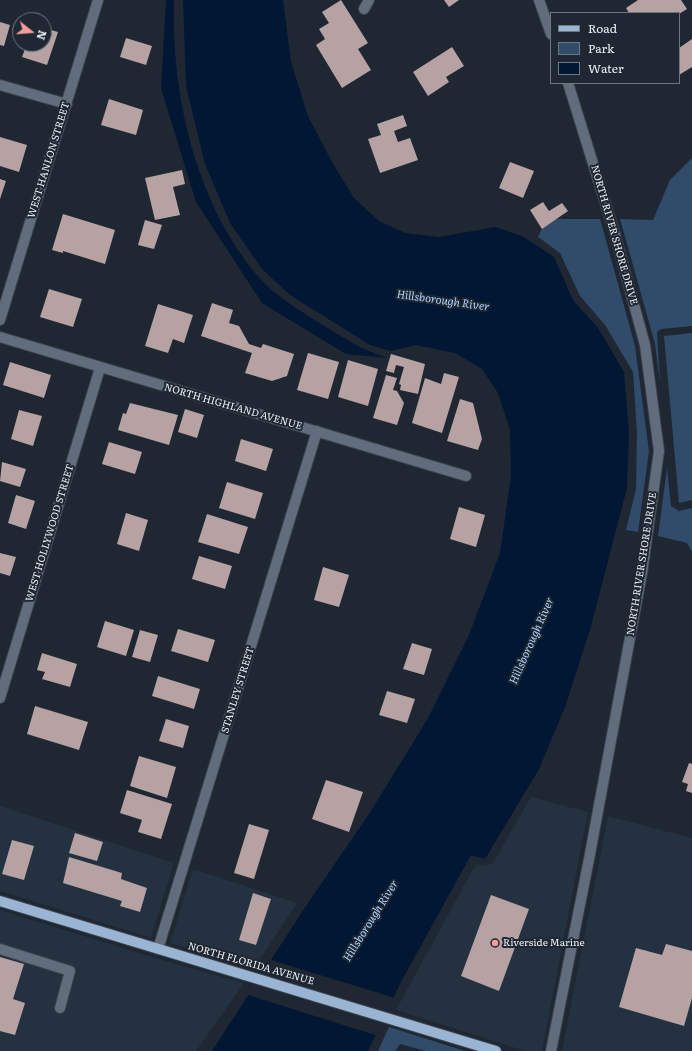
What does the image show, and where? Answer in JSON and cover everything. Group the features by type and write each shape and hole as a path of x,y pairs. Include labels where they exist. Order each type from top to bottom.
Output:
{"main road":[{"name":"NORTH FLORIDA AVENUE","path":"0,900 496,1051"}],"street":[{"name":"WEST HANLON STREET","path":"0,320 98,0"},
{"path":"539,0 550,31"},
{"name":"NORTH RIVER SHORE DRIVE","path":"552,1051 640,589 659,451 645,345 614,231 568,84"},
{"path":"0,85 67,104"},
{"name":"NORTH HIGHLAND AVENUE","path":"0,337 466,476"},
{"name":"WEST HOLLYWOOD STREET","path":"0,698 100,368"},
{"name":"STANLEY STREET","path":"158,949 317,431"},
{"path":"0,949 70,971 60,1008"}],"shaded area":[{"path":"531,797 588,812 542,1051 525,1051 396,1010 476,864 486,866 493,863"},
{"path":"0,806 174,863 151,938 0,891"},
{"path":"608,816 692,838 692,1051 562,1051"},
{"path":"193,869 297,903 255,967 170,943"},
{"path":"0,910 165,961 244,983 196,1051 0,1051"}],"green space":[{"path":"692,158 692,326 661,329 657,332 660,384 655,344 620,219 653,220 670,180"},
{"path":"547,219 600,219 635,346 649,451 638,532 626,530 636,489 637,433 633,372 605,325 580,296 560,253 538,237"},
{"path":"692,333 692,500 679,503 664,336"},
{"path":"667,468 671,506 679,511 692,508 692,552 687,543 658,536"},
{"path":"389,1027 465,1051 426,1051 400,1044 395,1051 378,1051"}],"water":[{"path":"166,0 174,0 174,35 177,72 191,144 202,180 217,213 235,245 263,282 286,301 353,343 388,358 346,354 262,303 196,202 161,88"},
{"name":"Hillsborough River","path":"183,0 283,0 291,62 308,116 333,164 354,198 379,221 405,233 439,237 496,227 524,237 554,257 573,300 598,328 624,372 629,433 627,488 590,630 565,707 539,769 485,859 471,855 402,980 368,1051 212,1051 306,906 371,811 427,720 469,635 500,553 511,476 510,430 498,393 482,369 455,353 416,345 390,351 370,345 290,295 262,269 230,223 205,164 186,86"}],"pier":[{"path":"268,959 395,998 378,1036 245,994"}],"building":[{"path":"341,0 368,43 358,49 371,70 342,88 316,45 325,39 319,29 329,23 322,12"},
{"path":"444,0 459,0 449,7"},
{"path":"638,0 681,0 687,9 680,13 680,12 628,12 626,8"},
{"path":"0,22 10,25 4,46 0,45"},
{"path":"52,30 58,32 52,50"},
{"path":"126,38 152,46 146,65 120,57"},
{"path":"692,39 692,67 680,74 680,47"},
{"path":"452,47 464,66 446,77 449,82 428,96 413,72"},
{"path":"24,52 51,52 47,65 22,57"},
{"path":"109,99 143,110 136,135 101,125"},
{"path":"403,115 407,126 394,131 398,142 410,138 418,160 380,173 368,139 381,135 377,124"},
{"path":"0,137 27,145 19,172 0,166"},
{"path":"510,162 534,171 523,198 499,188"},
{"path":"182,170 185,184 173,187 180,215 155,220 145,178"},
{"path":"0,179 6,181 0,199"},
{"path":"543,202 549,211 562,203 568,211 542,229 530,210"},
{"path":"63,214 115,230 105,264 63,251 63,253 52,250"},
{"path":"145,220 162,225 154,249 138,245"},
{"path":"49,289 82,299 73,327 40,317"},
{"path":"212,303 233,310 229,323 239,326 249,344 261,348 263,344 294,354 287,376 272,381 245,373 252,353 201,336"},
{"path":"158,304 193,315 184,343 173,339 168,353 145,346"},
{"path":"308,353 339,362 328,399 297,390"},
{"path":"391,354 425,364 418,394 400,390 401,385 399,384 404,367 396,365 394,373 386,371"},
{"path":"348,360 378,369 368,406 338,397"},
{"path":"10,362 51,375 44,398 3,385"},
{"path":"444,373 459,377 442,433 412,423 425,378 441,384"},
{"path":"386,375 397,378 393,390 397,391 404,403 397,425 373,418"},
{"path":"460,399 473,403 482,439 478,450 447,441"},
{"path":"130,403 178,415 169,445 118,430 123,413 126,414"},
{"path":"185,409 204,415 197,438 178,432"},
{"path":"19,410 42,416 33,446 11,439"},
{"path":"241,439 273,449 266,471 235,461"},
{"path":"109,442 142,452 135,474 102,464"},
{"path":"2,462 26,469 20,487 0,481"},
{"path":"227,482 263,493 255,519 219,508"},
{"path":"16,495 35,501 26,529 8,523"},
{"path":"459,507 485,515 476,547 450,539"},
{"path":"126,513 148,520 139,551 117,544"},
{"path":"207,514 248,527 239,554 198,542"},
{"path":"0,553 16,557 10,576 0,573"},
{"path":"199,556 232,566 225,589 192,579"},
{"path":"323,567 349,575 339,607 314,600"},
{"path":"105,621 134,630 126,656 97,647"},
{"path":"178,629 215,640 208,662 171,651"},
{"path":"140,630 158,635 150,662 132,657"},
{"path":"412,643 432,649 424,675 403,669"},
{"path":"42,653 77,664 70,687 42,679 45,672 37,670"},
{"path":"158,676 200,689 194,709 152,696"},
{"path":"387,691 415,699 407,723 379,715"},
{"path":"35,706 88,722 79,750 27,734"},
{"path":"166,719 189,726 183,748 159,741"},
{"path":"139,756 176,767 167,798 130,786"},
{"path":"689,763 692,764 692,793 686,791 688,784 682,782"},
{"path":"326,780 363,792 349,832 312,819"},
{"path":"127,790 172,804 161,839 138,832 142,820 120,813"},
{"path":"249,824 269,830 254,879 234,873"},
{"path":"75,833 103,842 97,861 69,853"},
{"path":"12,840 34,846 24,880 2,874"},
{"path":"69,857 122,873 121,879 147,888 140,912 120,906 122,901 63,883"},
{"path":"253,893 271,899 256,945 239,940"},
{"name":"Riverside Marine","path":"491,895 529,909 499,991 461,976"},
{"path":"666,944 692,951 692,998 684,1026 619,1007 636,948 662,955"},
{"path":"0,957 24,964 13,999 25,1003 15,1035 0,1031"}],"place":[{"name":"Riverside Marine","path":"495,943"}]}
